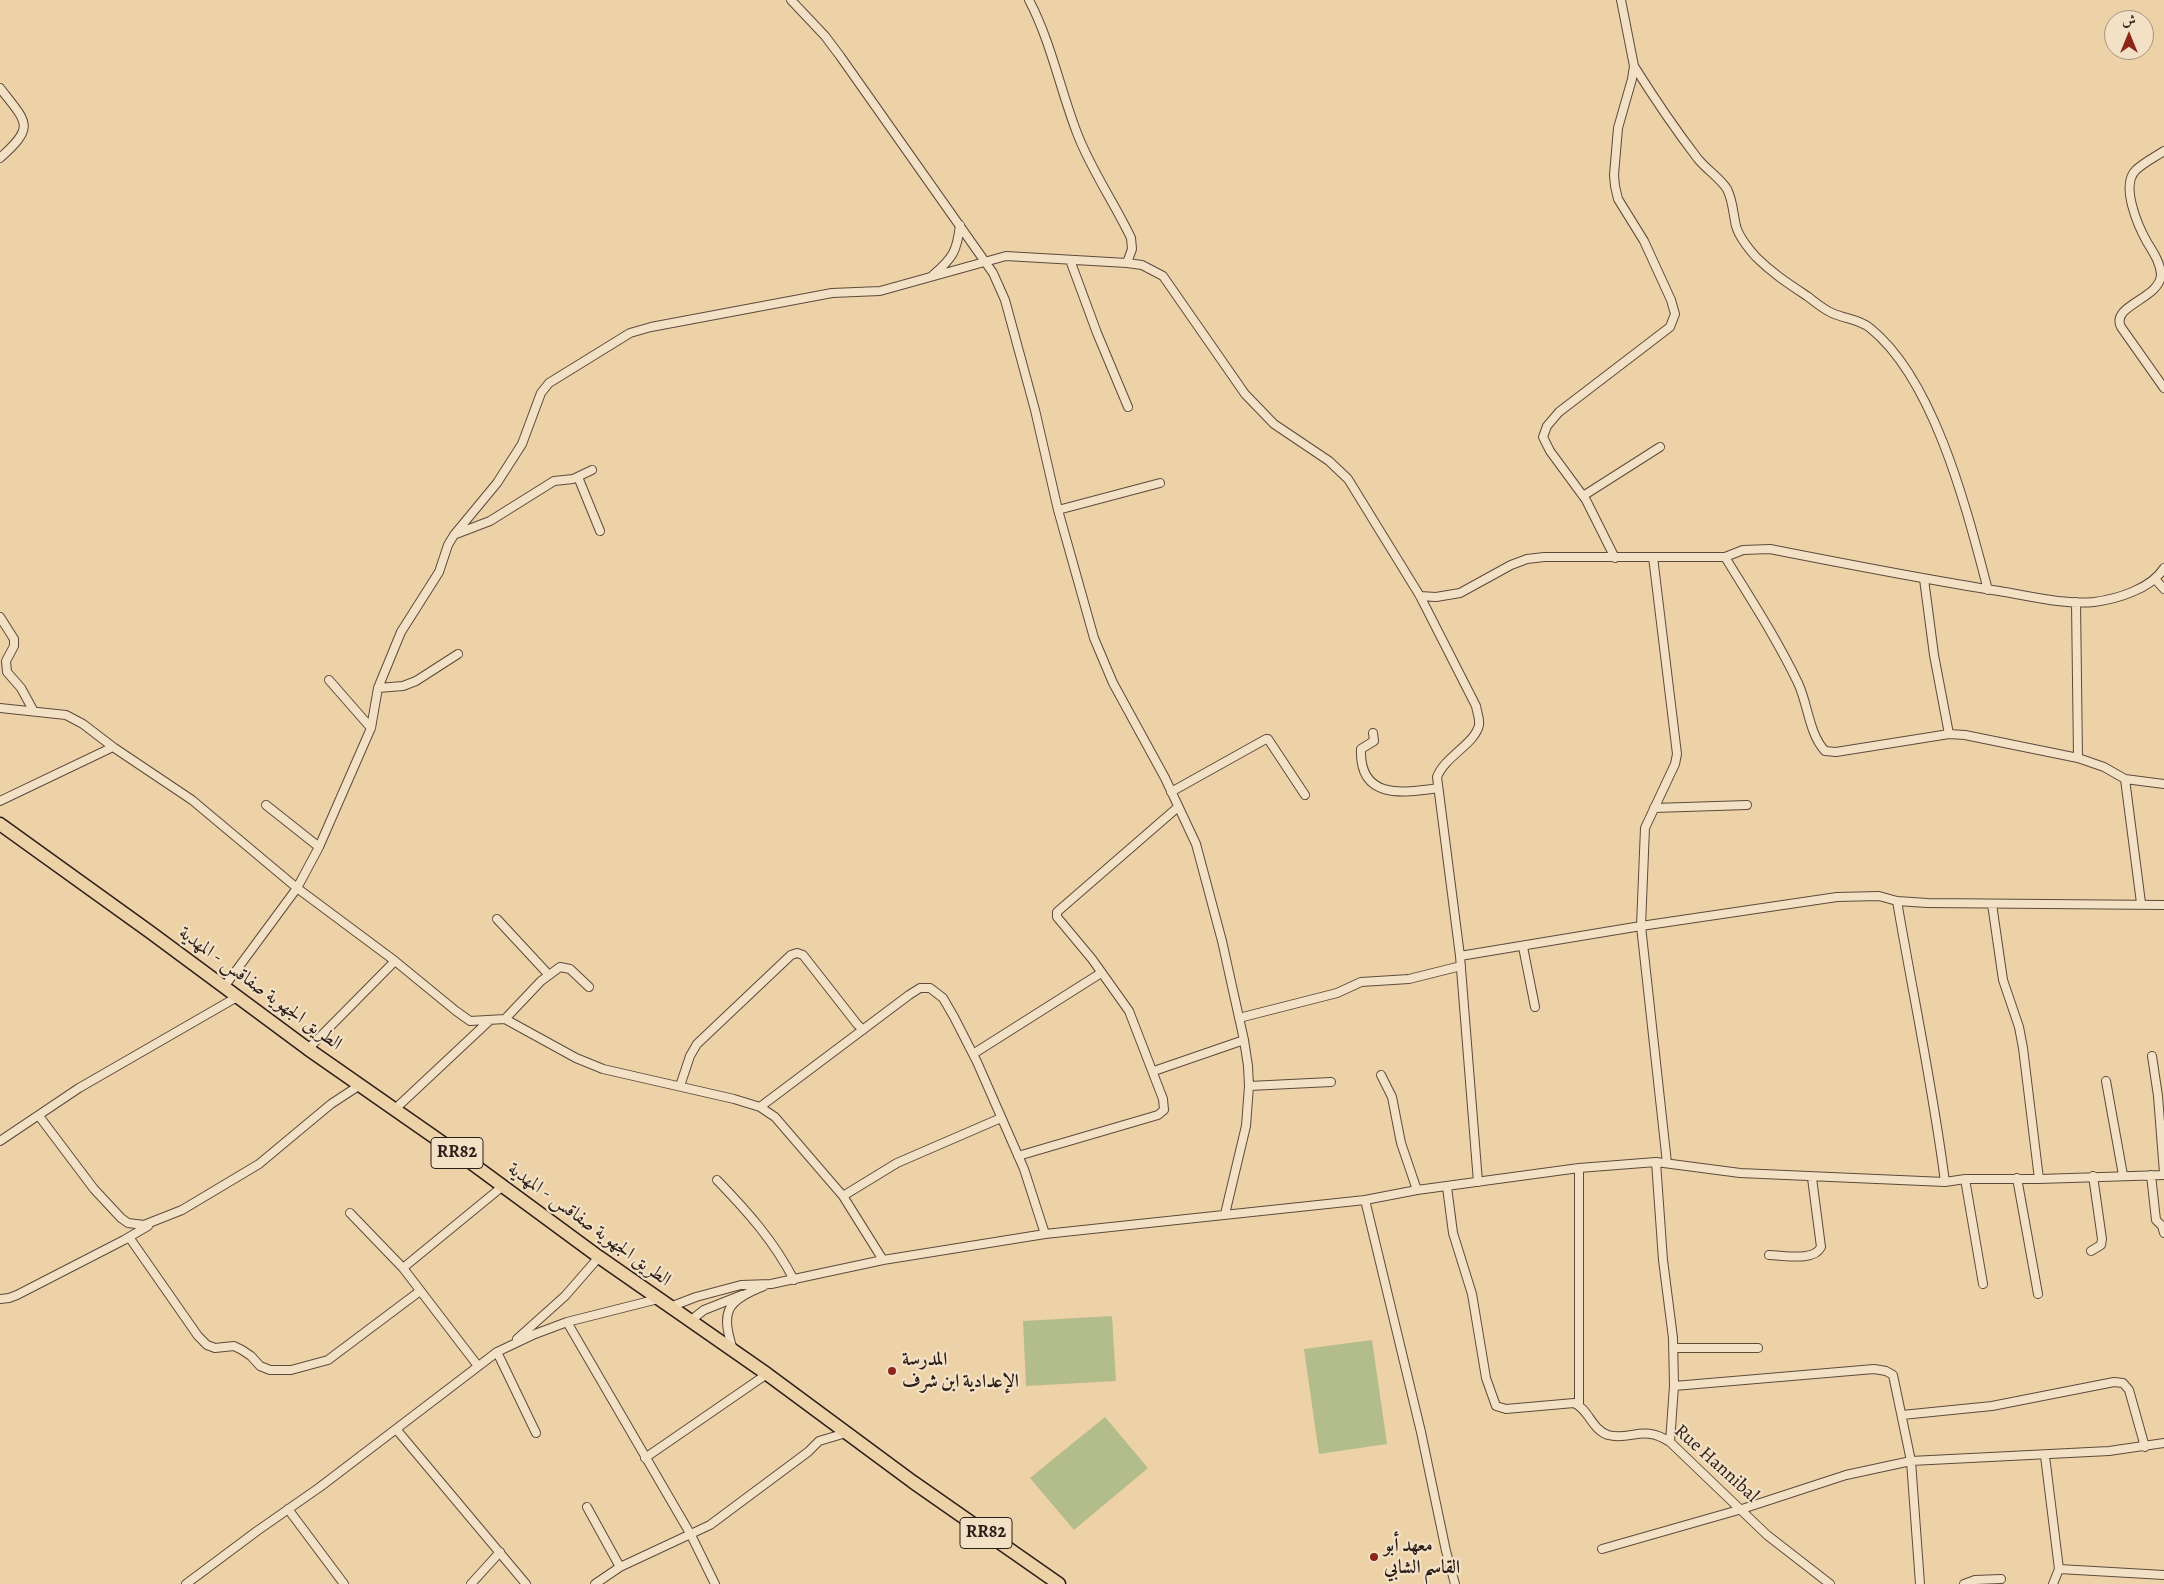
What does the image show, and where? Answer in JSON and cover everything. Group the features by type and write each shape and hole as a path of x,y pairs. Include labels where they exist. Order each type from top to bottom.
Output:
{"main road":[{"name":"الطريق الجهوية صفاقس - المهدية","path":"0,824 308,1049 503,1186 658,1299 734,1350 846,1433 1059,1584"}],"street":[{"path":"791,0 840,56 993,273 1005,300 1035,410 1058,510 1094,638 1113,683 1171,792 1196,844 1204,869 1244,1040 1248,1066 1249,1086 1246,1126 1225,1214"},
{"path":"1029,0 1044,31 1076,132 1131,238 1132,250 1127,263"},
{"path":"1615,558 1583,496 1546,444 1544,437 1547,426 1559,412 1670,328 1674,314 1671,300 1644,241 1618,199 1615,186 1614,175 1618,128 1634,66 1621,0"},
{"path":"1634,66 1671,123 1700,162 1726,187 1733,205 1739,234 1756,257 1786,284 1821,307 1832,313 1858,320 1870,327 1891,348 1906,367 1938,429 1950,460 1988,590"},
{"path":"0,88 20,114 24,124 23,134 19,141 0,158"},
{"path":"2164,151 2135,171 2129,179 2129,188 2137,222 2159,264 2161,275 2159,283 2145,297 2127,308 2121,314 2119,321 2121,327 2164,388"},
{"path":"931,276 946,264 958,246 960,225"},
{"path":"224,987 297,888 319,847 370,728 378,688 401,632 439,572 448,545 454,534 497,483 522,444 544,387 630,333 651,327 832,293 880,291 1006,256 1142,265 1163,276 1245,394 1274,424 1329,461 1348,479 1420,596 1476,706 1479,726 1475,735 1440,769 1437,777 1451,872 1460,956 1478,1182"},
{"path":"1070,260 1096,333 1128,407"},
{"path":"1583,496 1660,447"},
{"path":"454,534 490,521 554,481 568,481 592,470"},
{"path":"578,477 600,531"},
{"path":"1058,510 1160,483"},
{"path":"1420,596 1448,596 1527,559 1563,556 1615,558 1725,557 1743,550 1770,549 1924,580 2076,602 2101,601 2119,597 2155,580 2164,568"},
{"path":"1653,557 1677,754 1675,764 1645,828 1641,926 1667,1163"},
{"path":"1725,557 1791,669 1804,699 1816,736 1825,751 1836,752 1949,734 1965,735 2078,758 2104,767 2125,779 2164,784"},
{"path":"1924,580 1931,639 1949,734"},
{"path":"2155,580 2164,589"},
{"path":"2076,602 2078,758"},
{"path":"0,616 14,639 14,646 6,661 7,672 21,688 33,710"},
{"path":"378,688 403,686 416,682 458,654"},
{"path":"329,680 370,728"},
{"path":"0,708 66,715 83,724 113,747 192,800 297,888 470,1020 489,1021 505,1019 576,1058 603,1069 734,1098 760,1107 774,1117 843,1196 882,1260"},
{"path":"1373,733 1374,741 1362,749 1361,759 1368,778 1382,790 1410,792 1438,788"},
{"path":"1171,792 1268,739 1305,795"},
{"path":"0,801 113,747"},
{"path":"2125,779 2141,903"},
{"path":"266,805 319,847"},
{"path":"1654,808 1747,805"},
{"path":"1018,1156 1158,1115 1164,1110 1154,1071 1130,1011 1057,917 1057,912 1178,807"},
{"path":"1460,956 1641,926 1837,897 1879,896 1897,901 1992,904 2164,904"},
{"path":"1897,901 1931,1084 1945,1182"},
{"path":"1992,904 2003,980 2023,1048 2039,1179"},
{"path":"497,919 548,974"},
{"path":"1523,947 1535,1007"},
{"path":"680,1086 690,1056 697,1044 791,954 803,955 863,1030"},
{"path":"308,1049 395,961"},
{"path":"1239,1018 1337,993 1361,982 1409,979 1461,966"},
{"path":"505,1019 548,974 560,967 567,967 589,987"},
{"path":"973,1054 1101,973"},
{"path":"760,1107 920,988 930,988 943,998 973,1054 1024,1169 1045,1234"},
{"path":"0,1142 79,1088 237,997"},
{"path":"394,1110 489,1021"},
{"path":"1154,1071 1244,1040"},
{"path":"670,1307 741,1285 771,1284 882,1260 1045,1234 1365,1200 1417,1190 1579,1168 1656,1162 1740,1173 1812,1178 1945,1182 1965,1179 2039,1179 2164,1174 2158,1096 2152,1056"},
{"path":"1381,1075 1392,1098 1401,1143 1417,1190"},
{"path":"2106,1081 2123,1175"},
{"path":"1249,1086 1331,1082"},
{"path":"39,1116 94,1189 121,1218 136,1225 144,1226 182,1210 259,1164 331,1104 360,1086"},
{"path":"843,1196 897,1163 1000,1118"},
{"path":"1656,1162 1663,1260 1673,1348 1674,1386 1670,1442"},
{"path":"1447,1187 1453,1233 1472,1294 1478,1339 1493,1401 1496,1406 1506,1409 1574,1403 1579,1405 1579,1168"},
{"path":"2091,1251 2101,1245 2102,1239 2093,1176"},
{"path":"2151,1176 2156,1220 2162,1226 2164,1233"},
{"path":"1769,1255 1815,1255 1819,1252 1821,1247 1812,1178"},
{"path":"2017,1178 2038,1294"},
{"path":"1965,1179 1983,1284"},
{"path":"717,1180 754,1218 782,1256 794,1280"},
{"path":"403,1268 503,1186"},
{"path":"1365,1200 1421,1432 1446,1551 1455,1584"},
{"path":"350,1213 403,1268 478,1366"},
{"path":"0,1299 17,1295 155,1222"},
{"path":"129,1237 198,1336 207,1345 215,1348 234,1346 251,1356 260,1366 270,1370 291,1370 328,1360 420,1291"},
{"path":"511,1345 565,1296 599,1257"},
{"path":"690,1321 704,1310 771,1284"},
{"path":"734,1350 725,1320 728,1309 749,1292"},
{"path":"186,1584 320,1487 497,1352 567,1322 658,1299"},
{"path":"567,1322 691,1535 715,1584"},
{"path":"1673,1348 1758,1348"},
{"path":"497,1352 536,1433"},
{"path":"1674,1386 1874,1369 1886,1371 1893,1375 1911,1461 1920,1584"},
{"path":"645,1458 767,1374"},
{"path":"1902,1416 1992,1406 2114,1382 2123,1383 2129,1390 2145,1447"},
{"name":"Rue Hannibal","path":"1579,1405 1597,1429 1610,1435 1646,1433 1660,1435 1670,1442 1767,1535 1830,1584"},
{"path":"396,1428 526,1584"},
{"path":"595,1584 620,1567 710,1525 808,1452 819,1441 846,1433"},
{"path":"1602,1548 1742,1509 1846,1475 1911,1461 2045,1456 2145,1447 2164,1442"},
{"path":"2045,1456 2059,1569 2053,1584"},
{"path":"587,1507 620,1567"},
{"path":"288,1510 344,1584"},
{"path":"471,1584 500,1552"},
{"path":"2059,1569 2164,1575"},
{"path":"1964,1584 1974,1580 2001,1579"}],"green space":[{"path":"1112,1316 1116,1381 1026,1386 1023,1321"},
{"path":"1372,1340 1387,1444 1319,1454 1304,1349"},
{"path":"1105,1417 1148,1468 1074,1530 1030,1478"}],"place":[{"name":"المدرسة الإعدادية ابن شرف","path":"892,1371"},
{"name":"معهد أبو القاسم الشابي","path":"1374,1557"}]}
